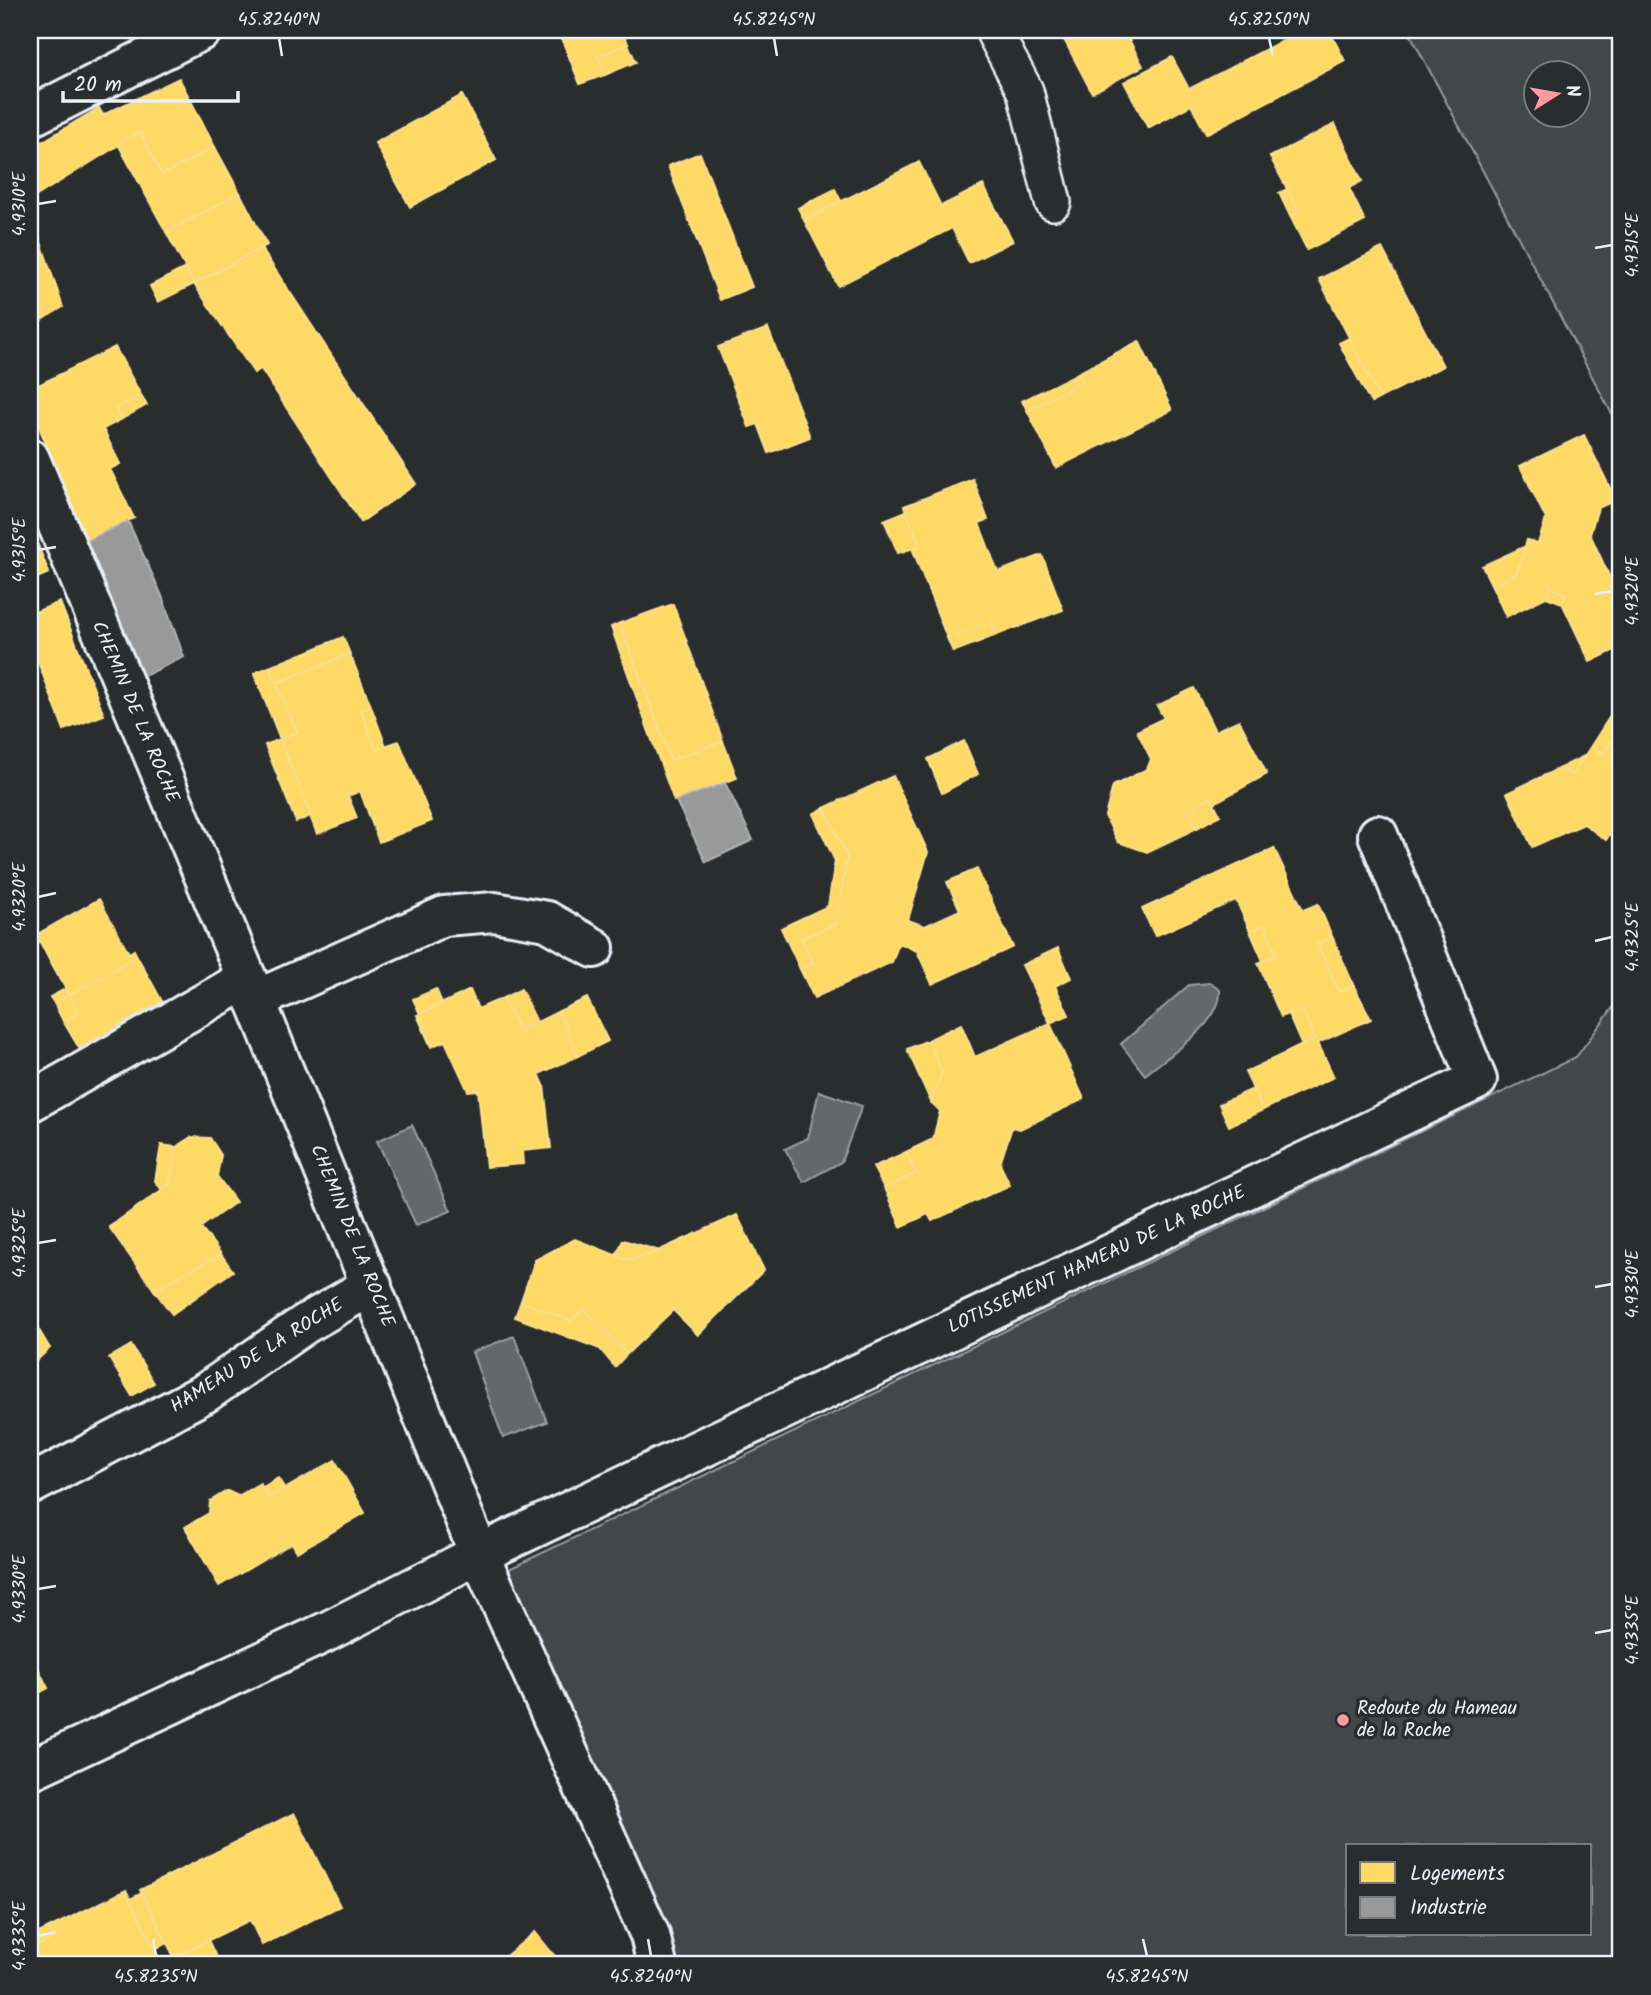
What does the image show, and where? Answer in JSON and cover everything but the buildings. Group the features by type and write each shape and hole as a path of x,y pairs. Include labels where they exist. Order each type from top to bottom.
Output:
{"street":[{"path":"30,117 202,30"},
{"name":"CHEMIN DE LA ROCHE","path":"30,459 372,1285 479,1554 650,1935 657,1965"},
{"name":"LOTISSEMENT HAMEAU DE LA ROCHE","path":"479,1554 1477,1080 1378,835"},
{"path":"30,1102 251,990 444,916 494,912 547,921 594,948"},
{"name":"HAMEAU DE LA ROCHE","path":"30,1485 205,1393 306,1324 372,1285"},
{"path":"30,1770 326,1632 479,1554"}],"lane":[{"path":"993,30 1025,91 1054,202"}],"shaded area":[{"path":"1408,30 1621,30 1621,431"},
{"path":"1210,983 1220,990 1213,1015 1193,1037 1145,1075 1121,1044 1189,985"},
{"path":"1621,997 1621,1965 677,1965 509,1569 1576,1057"},
{"path":"819,1091 862,1106 841,1162 804,1182 785,1149 808,1138"},
{"path":"412,1125 451,1211 416,1225 377,1141"},
{"path":"514,1336 547,1422 503,1438 472,1352"}],"place":[{"name":"Redoute du Hameau de la Roche","path":"1343,1720"}]}
